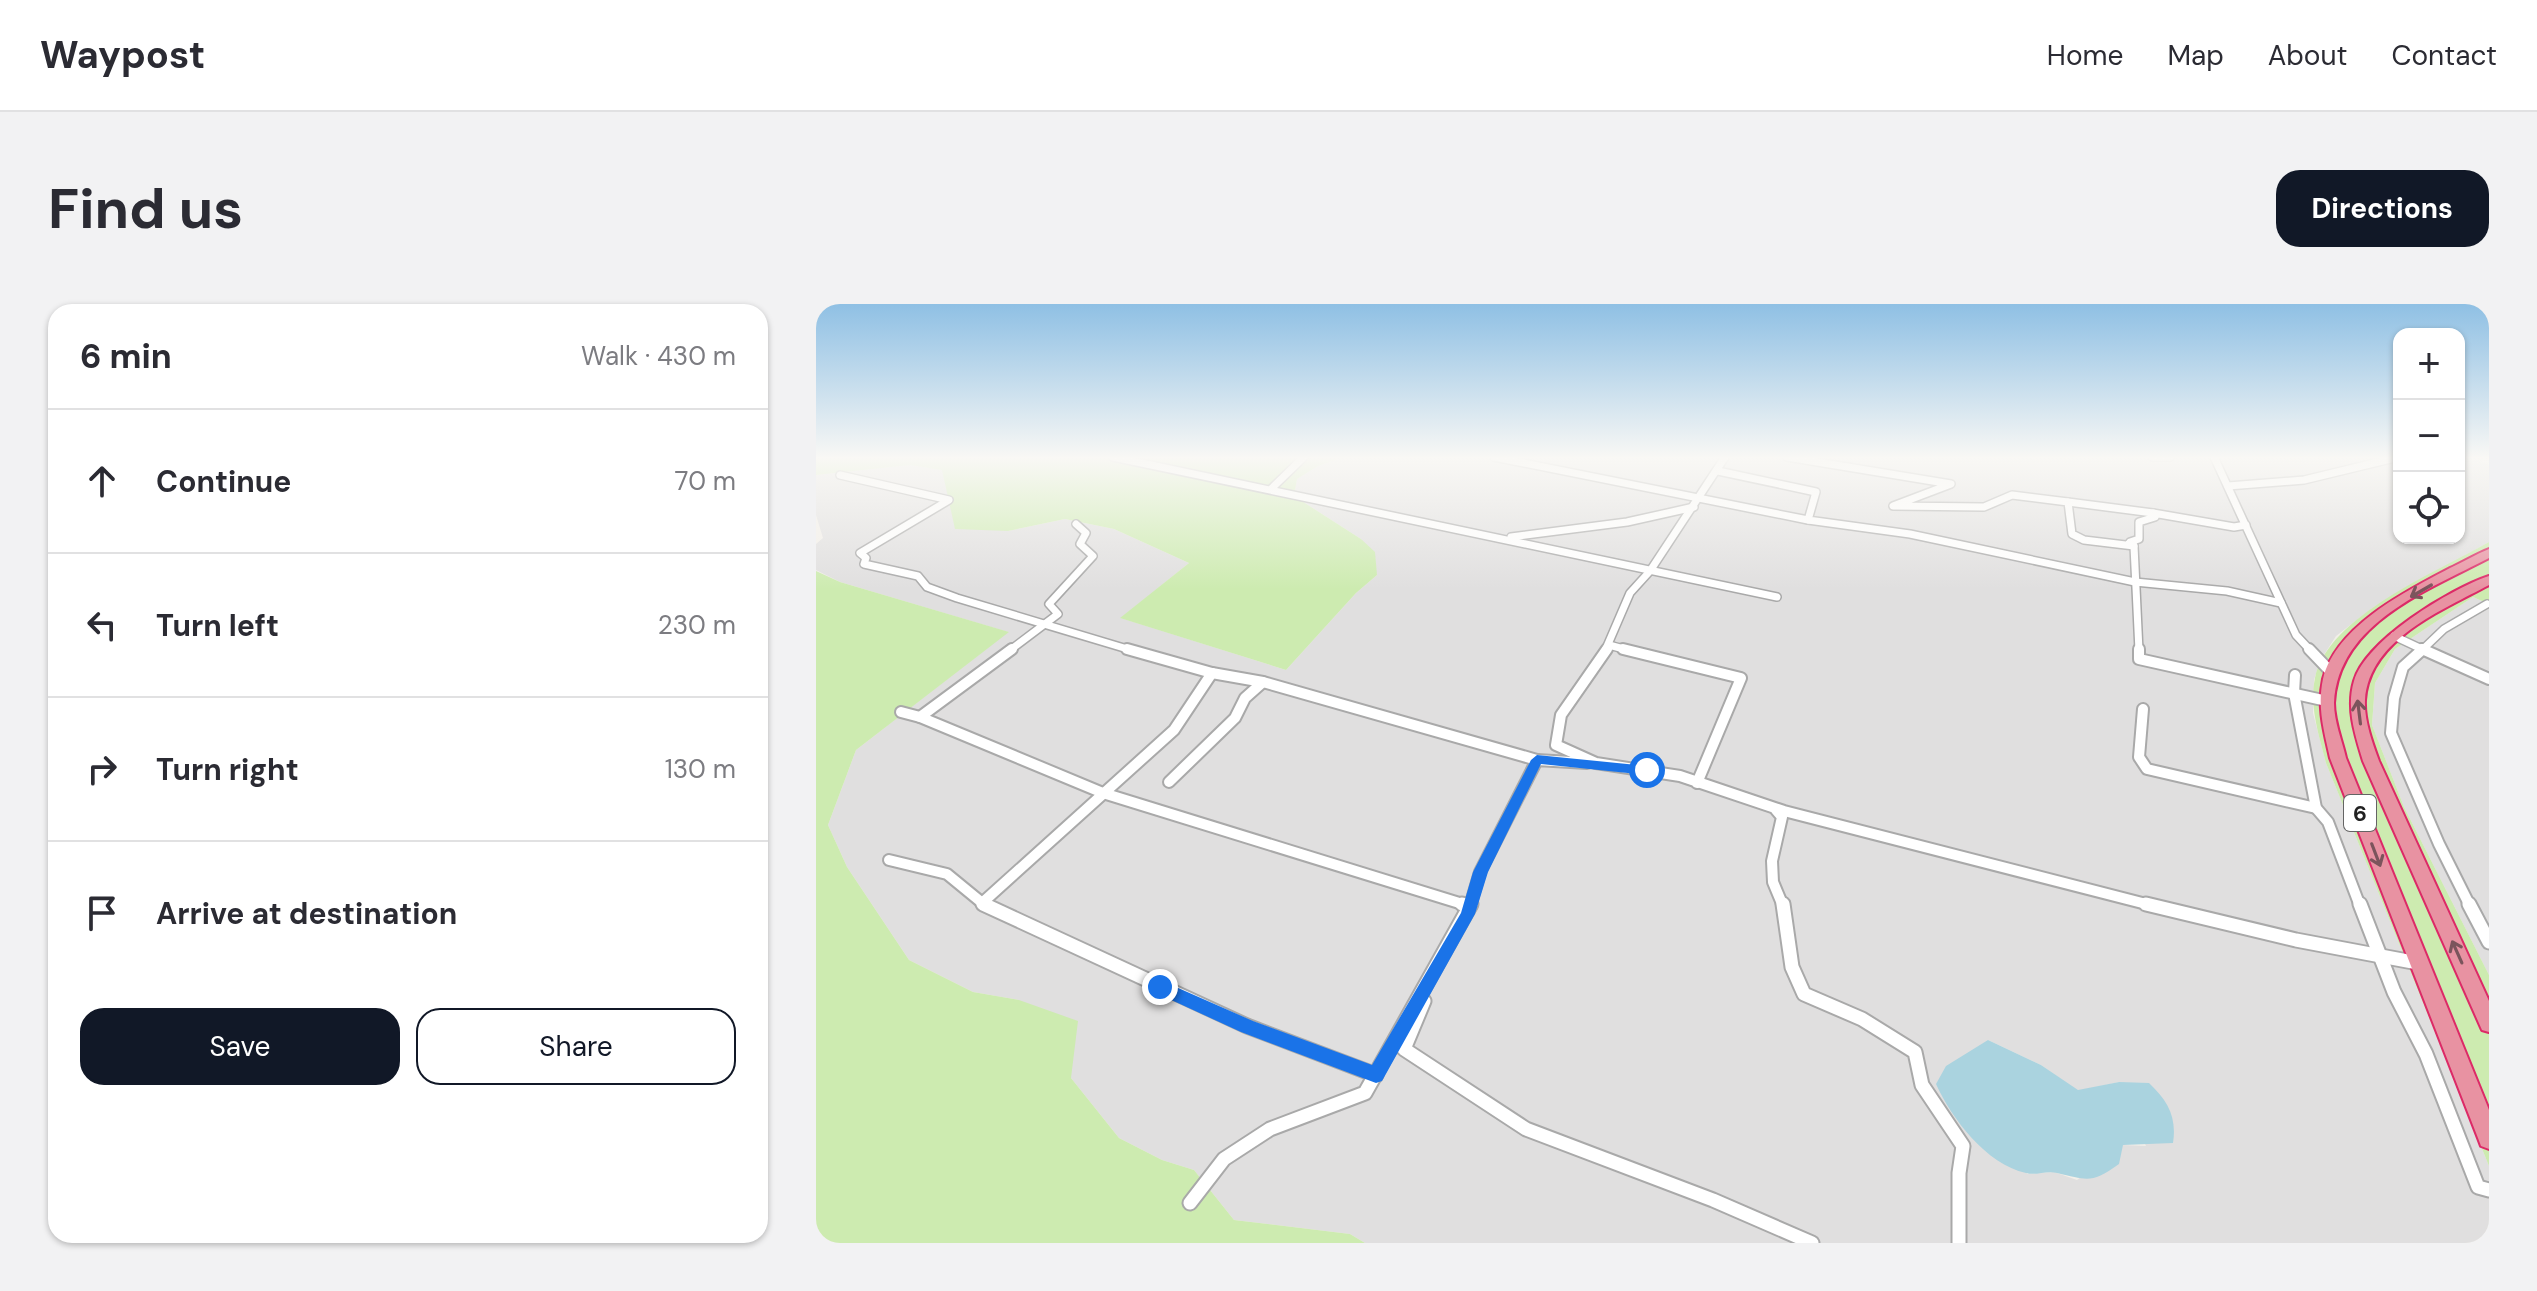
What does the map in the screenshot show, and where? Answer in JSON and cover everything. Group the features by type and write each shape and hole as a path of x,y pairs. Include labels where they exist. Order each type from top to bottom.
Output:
{"highway":[{"name":"6","path":"2489,553 2371,621 2350,639 2331,672 2327,701 2338,758 2489,1138"},
{"name":"6","path":"2489,580 2384,643 2361,680 2357,698 2362,732 2371,761 2489,1023"}],"street":[{"path":"948,501 860,553 866,558 864,564 918,576 927,587 947,595 1046,625 1212,673 1263,682 1505,753 1537,760 1596,763 1680,776 1784,811 2081,888 2418,963"},
{"path":"1325,501 1777,597"},
{"path":"1691,501 1910,534 2135,582 2216,590 2281,603"},
{"path":"1808,520 1813,501"},
{"path":"1907,501 1893,506 1942,504 1984,507 1998,501"},
{"path":"2059,501 2234,527 2246,525"},
{"path":"2235,501 2296,635 2331,672"},
{"path":"1506,538 1576,526 1656,519 1696,502"},
{"path":"1596,763 1556,745 1561,715 1609,645 1630,593 1650,571 1696,502"},
{"path":"2068,502 2072,534 2084,540 2134,546"},
{"path":"2153,513 2155,517 2139,522 2139,539 2130,542 2134,546 2139,659 2327,701"},
{"path":"920,717 1058,614 1049,604 1058,587 1089,566 1093,556 1080,544 1086,533 1076,524"},
{"path":"2487,604 2444,629 2403,667 2394,698 2391,733 2439,844 2489,942"},
{"path":"2394,636 2489,679"},
{"path":"1609,645 1741,678 1697,783"},
{"path":"982,903 1174,730 1212,673"},
{"path":"2295,675 2294,693 2316,808 2328,822 2380,957 2426,1054 2478,1187 2489,1190"},
{"path":"1169,782 1235,718 1245,698 1263,682"},
{"path":"2143,709 2139,757 2147,769 2316,808"},
{"path":"901,712 920,717 1103,793 1470,906"},
{"path":"1190,1203 1224,1159 1270,1129 1365,1093 1470,906 1480,872 1537,760"},
{"path":"1776,810 1782,817 1772,861 1773,882 1782,899 1792,967 1804,994 1862,1019 1915,1052 1922,1085 1963,1146 1959,1173 1959,1243"},
{"path":"889,860 947,874 982,903 1247,1026 1376,1075"},
{"path":"1475,885 1404,1049 1526,1129 1713,1200 1812,1243"}],"shaded area":[{"path":"816,501 950,501 952,510 1008,531 1065,519 1114,529 1189,563 1121,618 1286,670 1356,593 1377,575 1361,539 1302,501 2393,501 2393,544 2465,544 2465,501 2489,501 2489,542 2371,609 2336,636 2320,661 2314,680 2313,713 2326,763 2489,1166 2489,1243 1365,1243 1350,1234 1234,1220 1194,1170 1162,1160 1119,1138 1071,1078 1019,1000 973,992 909,960 847,867 828,825 856,750 1008,632 840,582 816,570 816,544 823,538 816,515","holes":["1988,1040 2041,1065 2078,1091 2119,1082 2146,1146 2123,1145 2077,1180 2054,1172 2027,1174"]},
{"path":"2473,597 2489,604 2489,975 2404,807 2372,725 2375,683 2395,649"}],"green space":[{"path":"949,501 1302,501 1361,539 1375,552 1377,575 1356,593 1286,670 1120,618 1189,563 1114,529 1065,519 1008,531 955,529"},
{"path":"2489,542 2489,604 2473,597 2395,649 2375,683 2372,725 2404,807 2489,975 2489,1166 2326,763 2316,721 2313,689 2324,656 2340,635 2362,616 2387,598"},
{"path":"816,571 840,582 1009,632 856,750 828,825 847,867 909,960 973,992 1019,1000 1078,1021 1071,1078 1119,1138 1162,1160 1194,1170 1234,1220 1350,1234 1365,1243 816,1243"}],"water":[{"path":"1988,1040 2041,1065 2078,1090 2119,1082 2149,1083 2170,1110 2174,1125 2173,1143 2123,1145 2119,1164 2089,1179 2053,1172 2030,1174 2011,1168 1972,1138 1951,1111 1936,1084 1946,1066"}],"route":[{"path":"1160,987 1247,1026 1376,1075 1468,914 1480,872 1537,760 1596,763 1627,771 1647,770"}]}
